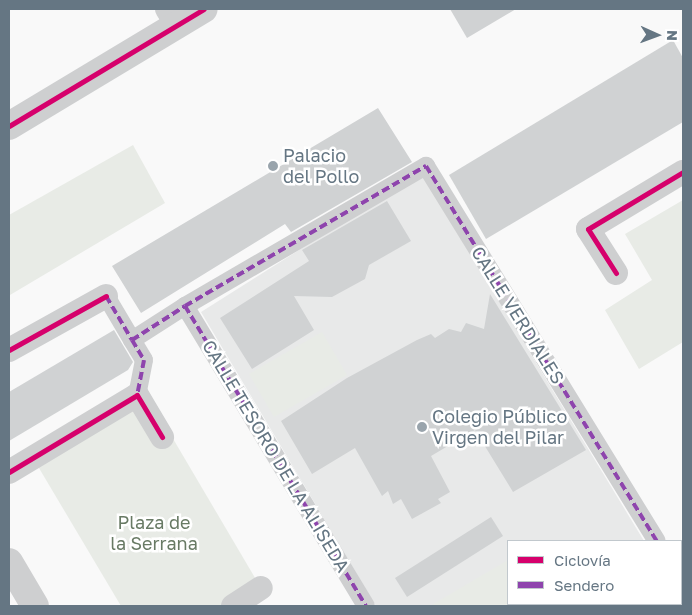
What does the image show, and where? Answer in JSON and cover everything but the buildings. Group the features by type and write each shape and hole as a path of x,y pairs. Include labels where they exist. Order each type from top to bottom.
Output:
{"street":[{"path":"9,126 172,17 204,9"},
{"name":"CALLE VERDIALES","path":"185,306 426,166 656,540"},
{"path":"616,273 588,229 683,172"},
{"path":"9,350 106,296 144,360 137,395 162,438"},
{"path":"132,340 185,306"},
{"name":"CALLE TESORO DE LA ALISEDA","path":"185,306 366,606"},
{"path":"9,472 137,395"},
{"path":"9,562 35,606"},
{"path":"233,606 261,588"}],"shaded area":[{"name":"Colegio Público Virgen del Pilar","path":"421,173 643,540 507,540 507,605 683,606 376,606 201,312"}],"green space":[{"path":"133,145 165,203 10,295 9,215"},
{"path":"683,200 683,342 639,369 605,310 652,280 625,234"},
{"path":"322,332 347,375 274,417 249,374"},
{"name":"Plaza de la Serrana","path":"137,395 172,437 261,588 233,606 121,606 33,458"},
{"path":"507,561 507,605 572,606 430,606"}],"marked path":[{"path":"106,296 132,340 185,306 426,166 656,540"},
{"path":"185,306 366,606"},
{"path":"132,340 144,360 137,395"}],"cycle path":[{"path":"9,126 204,9"},
{"path":"616,273 588,229 683,172"},
{"path":"9,350 106,296"},
{"path":"9,472 137,395 162,437"}],"place":[{"name":"Palacio del Pollo","path":"273,166"},
{"name":"Colegio Público Virgen del Pilar","path":"422,427"}]}
